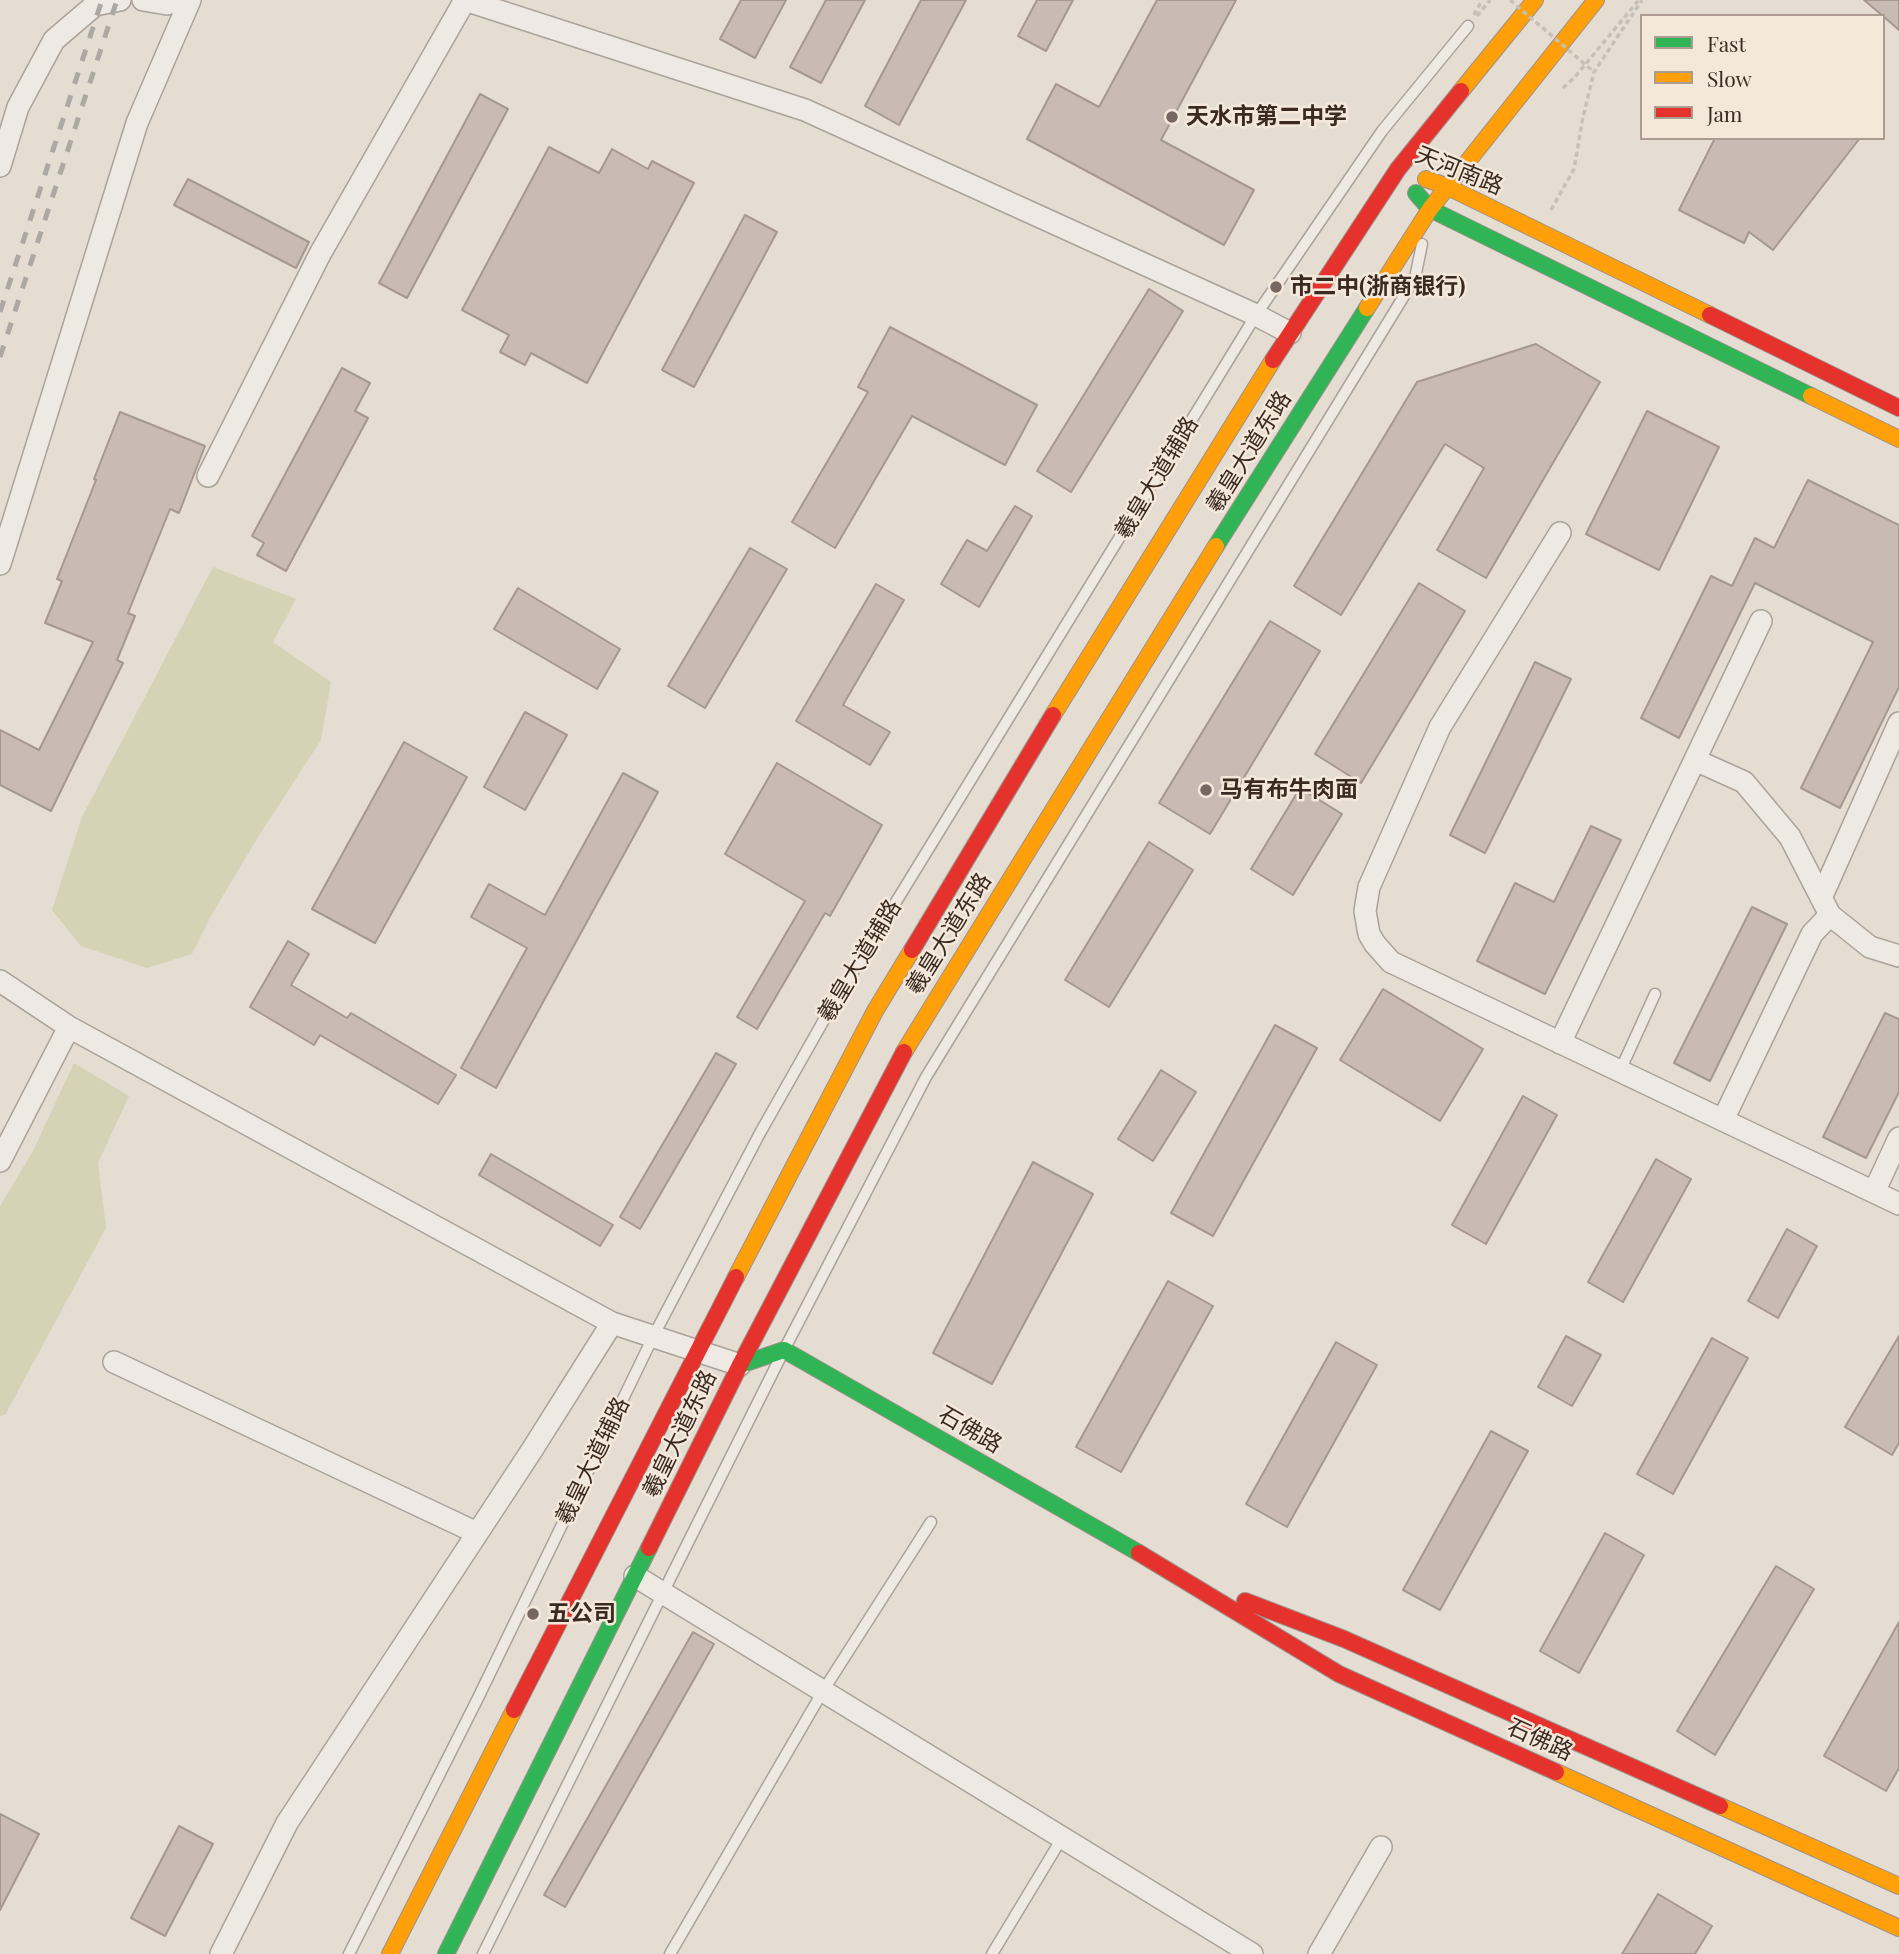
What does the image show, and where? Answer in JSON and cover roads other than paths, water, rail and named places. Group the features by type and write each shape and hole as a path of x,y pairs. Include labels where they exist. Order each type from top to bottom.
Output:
{"main road":[{"name":"羲皇大道东路","path":"390,1954 697,1350 875,1011 1032,748 1290,333 1398,170 1535,0"},
{"name":"羲皇大道东路","path":"446,1954 740,1364 915,1032 1236,515 1430,209 1596,0"},
{"name":"天河南路","path":"1398,170 1446,186 1899,408"},
{"name":"天河南路","path":"1398,170 1430,209 1899,439"},
{"path":"740,1364 784,1350"},
{"name":"石佛路","path":"784,1350 1173,1573 1339,1674 1887,1892"},
{"name":"石佛路","path":"1173,1573 1344,1639 1887,1892 1899,1928"}],"street":[{"path":"0,166 18,107 54,40 95,5 120,0"},
{"path":"144,0 167,4 178,0"},
{"path":"0,564 137,123 190,0"},
{"path":"208,476 320,254 465,0 805,110 1256,315 1290,333"},
{"path":"1560,533 1440,727 1369,887 1365,911 1369,934 1391,962 1899,1205"},
{"path":"1560,1043 1761,621"},
{"path":"1723,1120 1825,906 1899,723"},
{"path":"1695,760 1744,782 1790,837 1825,906 1870,947 1899,956"},
{"path":"0,981 69,1027 612,1323 740,1364"},
{"path":"0,1161 69,1027"},
{"path":"1874,1192 1899,1138"},
{"path":"221,1954 287,1823 612,1323"},
{"path":"114,1362 477,1533"},
{"path":"635,1576 1252,1954"},
{"path":"1319,1954 1381,1847"},
{"path":"206,1954 230,1934"}],"lane":[{"name":"羲皇大道辅路","path":"349,1954 478,1698 654,1335 760,1133 829,1012 1256,315 1382,131 1468,26"},
{"path":"483,1954 784,1350 926,1077 1415,278 1430,209"},
{"path":"1620,1071 1656,994"},
{"path":"670,1954 823,1691 931,1522"},
{"path":"992,1954 1062,1838"}],"railway":[{"path":"0,312 102,0"},
{"path":"0,357 117,0"}],"place":[{"name":"天水市第二中学","path":"1172,117"},
{"name":"市二中(浙商银行)","path":"1276,287"},
{"name":"马有布牛肉面","path":"1206,790"},
{"name":"五公司","path":"533,1614"}]}
